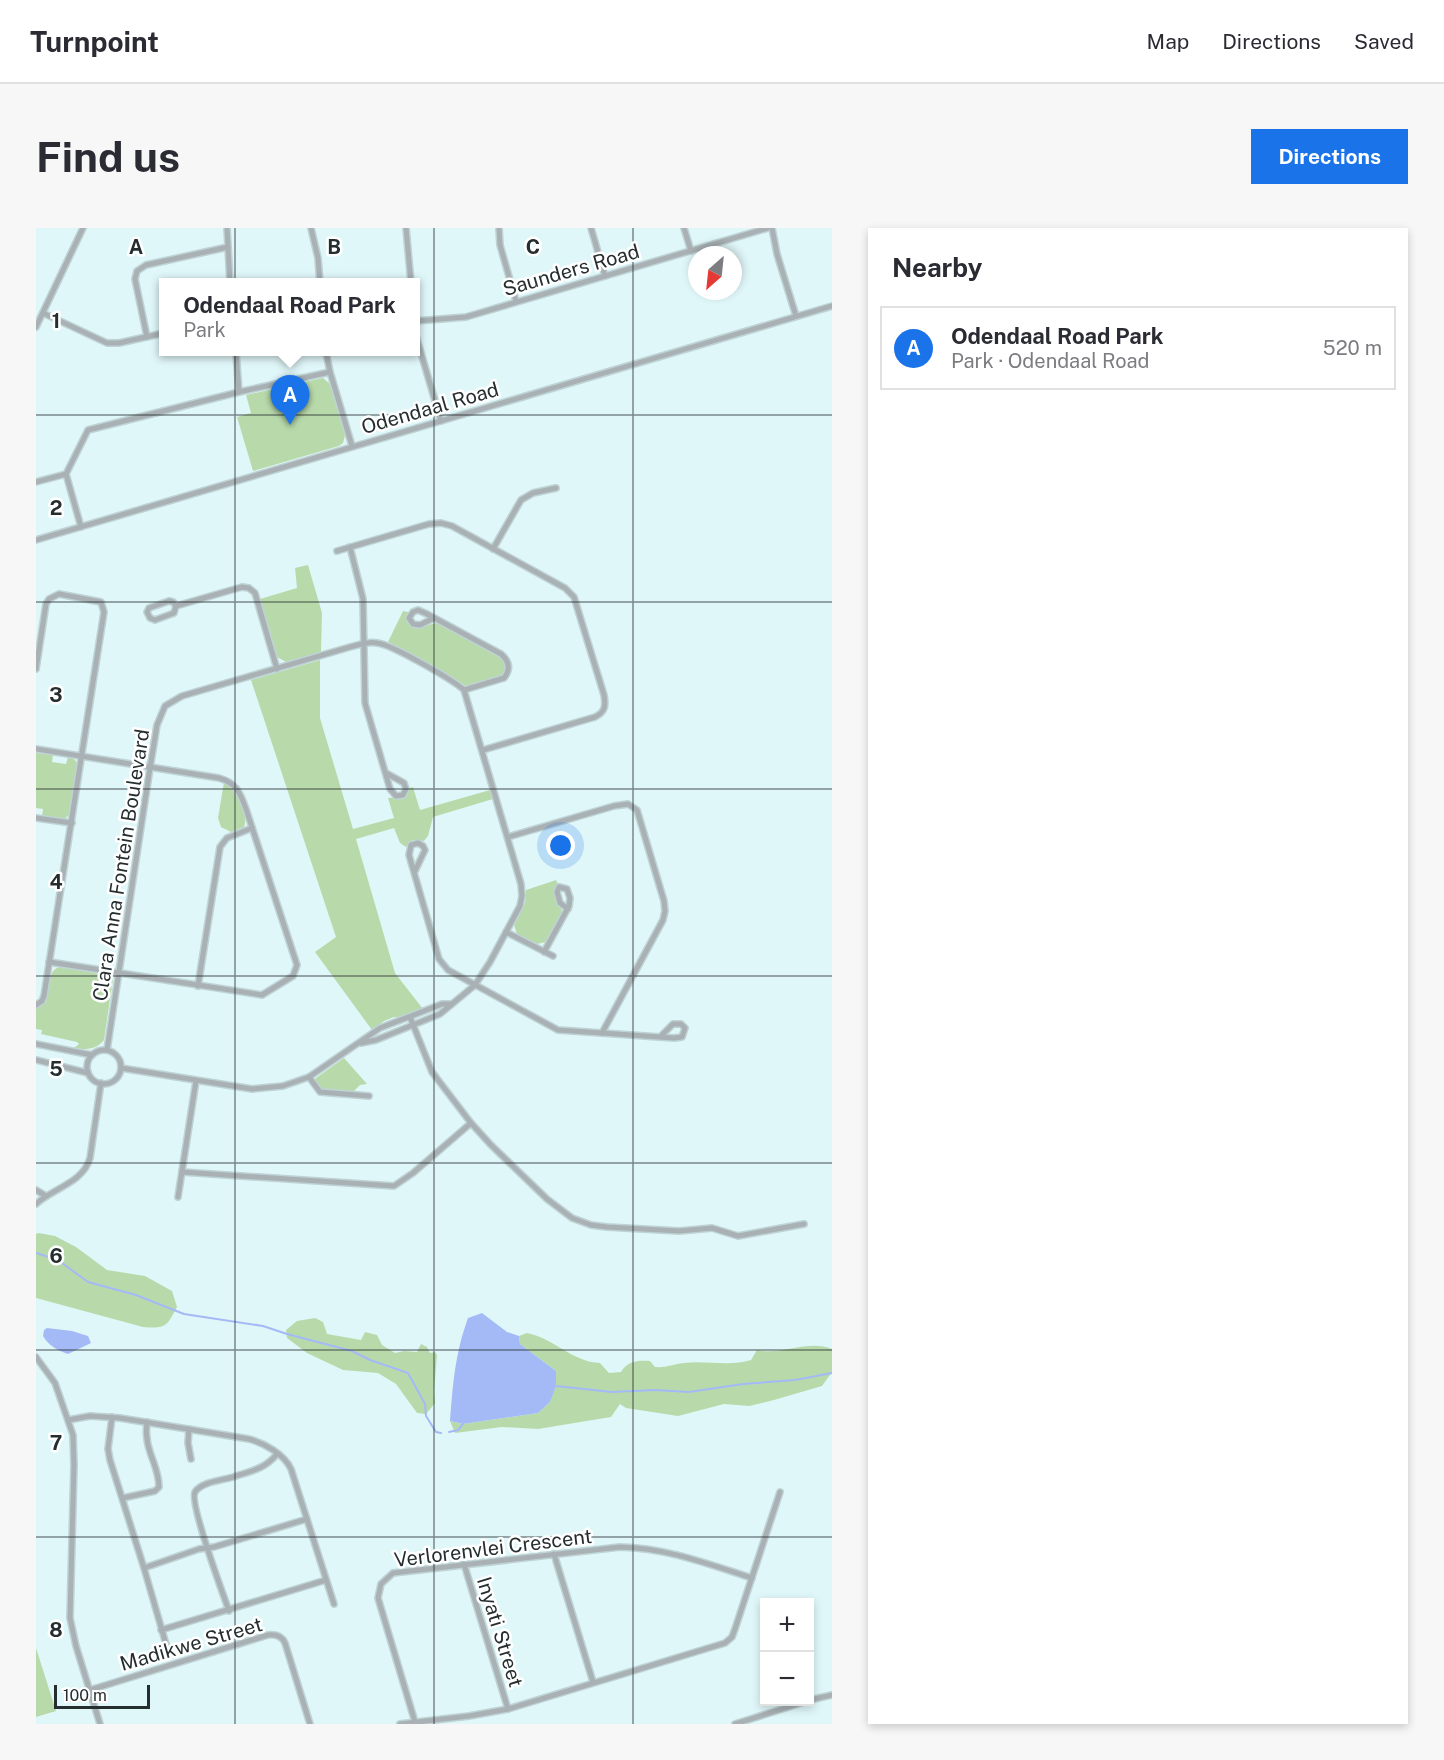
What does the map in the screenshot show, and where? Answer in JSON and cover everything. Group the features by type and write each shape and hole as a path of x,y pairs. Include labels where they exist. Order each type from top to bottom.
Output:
{"street":[{"path":"36,327 83,228"},
{"path":"226,228 230,278"},
{"path":"311,228 320,278"},
{"path":"406,228 411,278"},
{"path":"499,228 500,245 516,302"},
{"path":"591,228 605,276"},
{"path":"684,228 689,246"},
{"path":"770,228 796,316"},
{"name":"Saunders Road","path":"708,246 770,228"},
{"path":"147,337 135,282 136,273 140,268 228,247"},
{"name":"Saunders Road","path":"420,321 466,317 688,252"},
{"name":"Odendaal Road","path":"36,540 832,306"},
{"path":"42,313 107,343 119,343 159,334"},
{"path":"420,350 441,421"},
{"path":"236,356 239,392"},
{"path":"327,356 352,446"},
{"path":"81,527 66,474 85,434 92,428 330,372"},
{"path":"36,482 66,474"},
{"path":"493,549 520,500 533,493 556,488"},
{"path":"337,550 436,522 452,526 565,588 574,597 605,704 602,713 483,750"},
{"path":"350,547 362,588 365,703 391,792 396,796 403,795 406,789 404,783 386,773"},
{"path":"176,606 242,587 252,589 277,669"},
{"path":"36,669 39,626 46,604 54,596 59,594 96,600 104,607 44,996 42,1001 36,1005"},
{"path":"169,601 176,606 173,614 155,620 147,614 151,606 169,601"},
{"path":"361,1043 376,1040 440,1014 475,985 520,906 522,896 508,837 464,690 504,678 508,669 507,661 501,654 434,618"},
{"name":"Clara Anna Fontein Boulevard","path":"107,1050 150,768 158,725 165,706 181,697 364,643 376,642 390,647 454,682 464,690"},
{"path":"36,749 219,778 230,782 241,795 297,965 296,972 287,981 262,995 49,962"},
{"path":"508,837 614,806 628,804 637,810 665,911 663,920 602,1033"},
{"path":"36,818 72,823"},
{"path":"198,986 220,848 227,838 252,828"},
{"path":"415,871 425,850 418,843 411,845 409,853 439,959 448,970 554,1029 661,1036"},
{"path":"544,952 568,909"},
{"path":"506,932 553,956"},
{"path":"121,1068 252,1089 269,1089 309,1077 380,1028 442,1004 451,1004"},
{"path":"410,1017 432,1072 471,1123 547,1199 573,1218 591,1225 607,1227 679,1231 712,1228 738,1236 804,1224"},
{"path":"36,1044 92,1055"},
{"path":"107,1050 117,1056 121,1068 118,1076 113,1081 101,1083 93,1080 88,1073 87,1063 92,1055 107,1050"},
{"path":"36,1060 88,1073"},
{"path":"309,1077 320,1092 369,1096"},
{"path":"178,1197 196,1081"},
{"path":"36,1204 78,1176 86,1167 90,1158 101,1083"},
{"path":"182,1172 394,1186 404,1181 471,1123"},
{"path":"36,1190 46,1196"},
{"path":"36,1357 54,1383 68,1420 74,1450 70,1618 76,1646 100,1724"},
{"path":"68,1420 90,1416 147,1422 256,1441 277,1454 288,1462 334,1604"},
{"path":"112,1417 108,1449 110,1460 168,1652"},
{"path":"123,1498 155,1491 159,1487 146,1444 147,1422"},
{"path":"189,1429 188,1443 191,1459"},
{"path":"229,1611 194,1502 196,1491 208,1484 266,1466 277,1454"},
{"path":"400,1724 470,1716 508,1708 725,1643 732,1637 735,1629 780,1492"},
{"path":"144,1568 207,1547 214,1547 307,1519"},
{"name":"Verlorenvlei Crescent","path":"415,1722 379,1604 379,1588 384,1579 393,1573 620,1547 654,1549 676,1554 752,1578"},
{"path":"555,1554 593,1682"},
{"name":"Inyati Street","path":"464,1564 508,1708"},
{"path":"161,1630 326,1580"},
{"name":"Madikwe Street","path":"90,1690 268,1635 276,1635 282,1638 285,1644 310,1724"},
{"path":"814,1699 832,1695"},
{"path":"735,1724 789,1706"}],"green space":[{"path":"323,378 330,384 345,435 343,443 253,471 237,417 251,413 246,395"},
{"path":"308,565 322,613 321,652 286,662 277,657 260,599 297,588 295,568"},
{"path":"403,611 408,612 408,621 414,627 438,623 501,658 506,664 504,673 466,686 388,642"},
{"path":"320,660 320,718 353,829 394,818 388,798 403,797 413,787 420,810 490,790 493,799 433,817 428,836 424,841 413,840 406,847 400,843 394,828 356,839 395,973 423,1009 400,1018 394,1017 384,1021 372,1030 315,952 336,937 251,680"},
{"path":"36,753 53,755 52,762 66,764 68,757 77,763 70,813 65,819 42,816 43,809 36,808"},
{"path":"224,782 237,796 245,816 244,827 231,832 221,827 218,818"},
{"path":"556,880 558,884 554,891 562,912 546,942 537,944 517,934 514,925 525,903 526,890"},
{"path":"59,967 107,975 113,979 104,1040 94,1047 74,1048 79,1044 77,1042 41,1034 42,1030 36,1029 36,1008 46,1001 50,977 52,972"},
{"path":"344,1058 367,1084 360,1085 353,1092 321,1089 315,1081 316,1078"},
{"path":"36,1234 55,1236 76,1247 107,1270 145,1276 172,1291 177,1307 171,1318 161,1327 143,1327 36,1298"},
{"path":"315,1318 323,1322 327,1334 361,1340 365,1332 377,1335 382,1345 395,1353 417,1352 421,1344 427,1347 430,1353 435,1352 437,1355 435,1403 426,1414 417,1413 396,1384 378,1373 343,1370 307,1353 287,1338 286,1330 297,1321"},
{"path":"527,1333 546,1340 581,1359 600,1363 609,1373 621,1372 630,1363 638,1361 650,1361 655,1367 692,1362 734,1363 751,1360 757,1350 775,1351 814,1346 832,1349 832,1372 822,1386 749,1406 724,1404 678,1416 626,1408 620,1404 611,1417 538,1429 502,1427 455,1433 450,1421 463,1424 538,1413 550,1402 556,1371 520,1344 519,1336"},
{"path":"36,1648 56,1711 36,1717"}],"water":[{"path":"482,1313 507,1332 519,1336 520,1344 556,1371 556,1386 550,1402 538,1413 463,1424 450,1421 460,1344 468,1318"},
{"path":"47,1328 72,1331 88,1336 91,1343 68,1354 60,1351 45,1339 44,1330"}],"waterway":[{"path":"36,1253 58,1260 88,1282 136,1295 184,1314 263,1326 352,1351 408,1373 425,1404 426,1416 436,1432 441,1433"},
{"path":"556,1386 612,1392 655,1390 689,1392 743,1384 795,1380 832,1373"},
{"path":"449,1432 458,1430 463,1424"}],"place":[{"name":"Odendaal Road Park","path":"290,425"}]}
